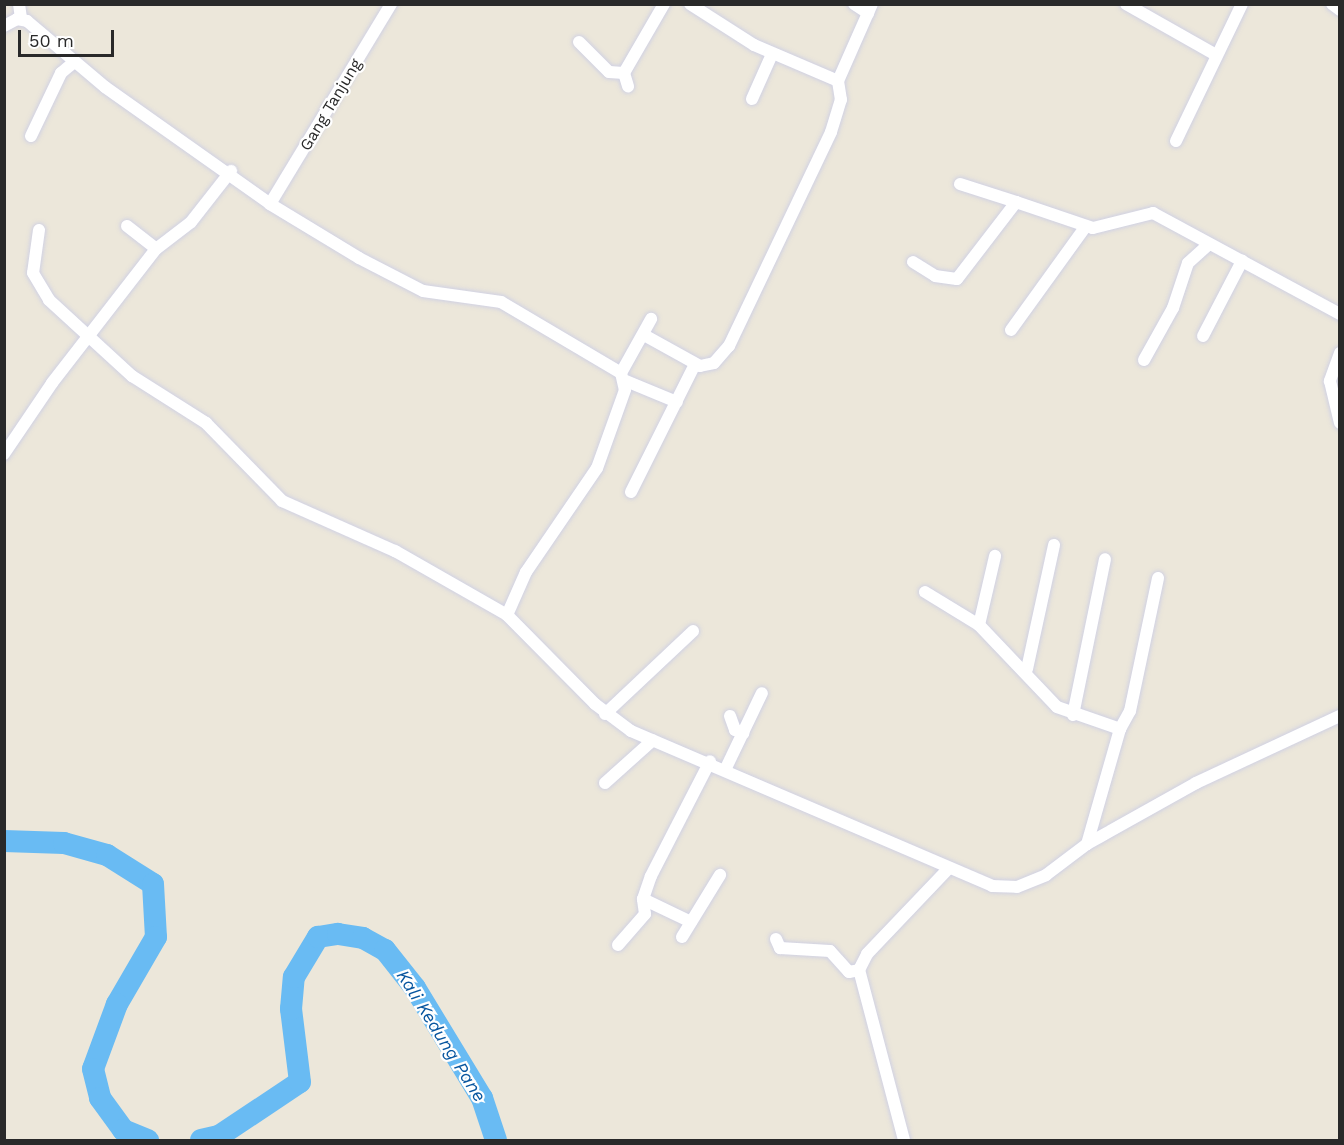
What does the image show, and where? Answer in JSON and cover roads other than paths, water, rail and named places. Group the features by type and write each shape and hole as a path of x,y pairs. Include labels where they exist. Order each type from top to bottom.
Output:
{"street":[{"path":"19,4 21,18 74,62 231,171 270,204 423,291 501,302 624,377 676,402"},
{"name":"Gang Tanjung","path":"270,204 391,4"},
{"path":"628,86 624,73 664,4"},
{"path":"690,4 772,54 838,81"},
{"path":"644,335 695,364 714,363 741,328 831,132 841,100 838,81 870,9 854,4"},
{"path":"1126,4 1216,56"},
{"path":"1176,141 1242,4"},
{"path":"1332,4 1340,10"},
{"path":"4,26 21,18"},
{"path":"579,42 609,72 624,73"},
{"path":"752,99 772,54"},
{"path":"31,136 61,73 74,62"},
{"path":"4,454 156,249 190,222 231,171"},
{"path":"960,184 1086,226 1112,226 1154,213 1340,314"},
{"path":"913,262 935,276 957,279 1016,202"},
{"path":"127,226 156,249"},
{"path":"1011,330 1086,226"},
{"path":"39,230 33,273 49,300 88,341 206,423 260,482 296,510 395,551 507,615 605,714 653,740 710,761 948,869 993,886 1017,887 1046,875 1086,844 1115,832 1196,783 1340,716"},
{"path":"1144,360 1169,316 1188,263 1209,244"},
{"path":"1203,336 1242,261"},
{"path":"507,615 526,572 597,468 624,377 651,319"},
{"path":"1340,353 1330,381 1340,423"},
{"path":"631,492 695,364"},
{"path":"1027,669 1054,545"},
{"path":"979,625 995,556"},
{"path":"1073,715 1105,559"},
{"path":"1086,844 1120,729 1130,711 1158,578"},
{"path":"925,592 979,625 1027,669 1057,707 1073,715 1110,721 1120,729"},
{"path":"605,714 693,631"},
{"path":"726,768 762,693"},
{"path":"730,716 735,730 743,733"},
{"path":"605,783 653,740"},
{"path":"618,945 645,914 643,899 710,761"},
{"path":"904,1140 859,970 867,954 948,869"},
{"path":"682,937 720,875"},
{"path":"643,899 691,922"},
{"path":"776,939 780,948 830,951 849,972 859,970"}],"waterway":[{"name":"Kali Kedung Pane","path":"4,841 64,843 107,855 153,884 156,937 117,1004 93,1069 100,1098 123,1130 148,1140"},
{"name":"Kali Kedung Pane","path":"201,1140 219,1136 300,1082 291,1009 294,977 318,937 338,934 363,938 385,950 415,988 482,1098 496,1140"}]}
